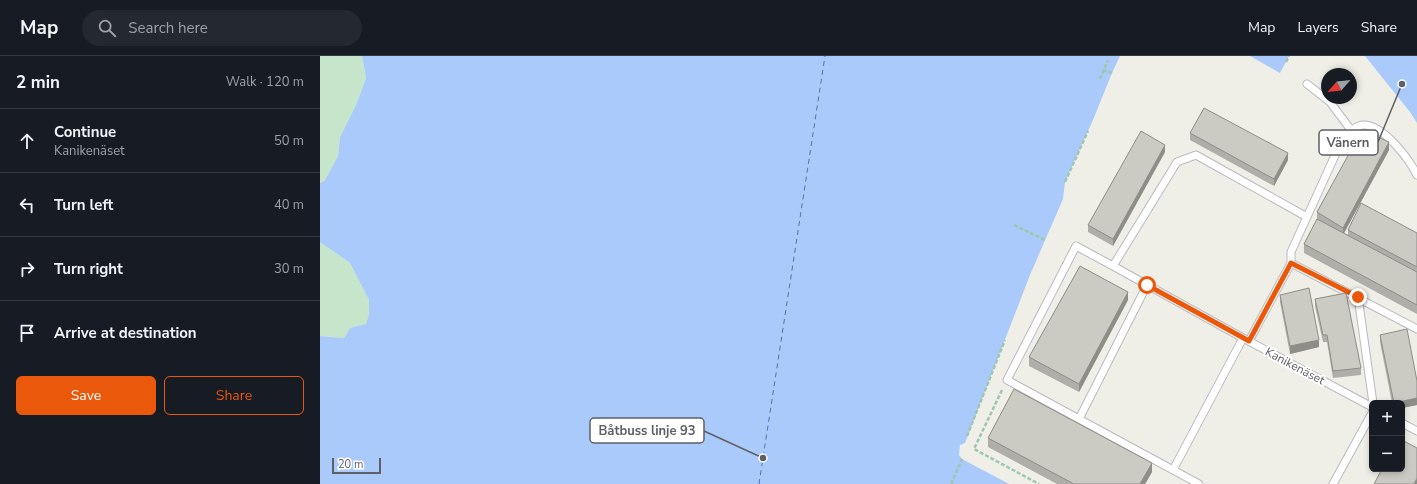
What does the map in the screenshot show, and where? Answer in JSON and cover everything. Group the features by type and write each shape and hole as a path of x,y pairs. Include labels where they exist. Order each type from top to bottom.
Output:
{"lane":[{"path":"1307,84 1330,102 1351,130"},
{"path":"1173,470 1291,263 1291,252 1342,140 1351,130 1362,125 1373,127 1387,136 1411,162 1417,175"},
{"path":"1113,266 1177,162 1196,155 1307,217"},
{"name":"Kanikenäset","path":"1007,380 1076,246 1369,406"},
{"path":"1291,263 1417,329"},
{"path":"1079,419 1147,285"},
{"path":"1358,297 1373,400"},
{"path":"1007,380 1198,484"},
{"path":"1333,484 1369,418"},
{"path":"1405,425 1417,431"}],"path":[{"path":"1286,62 1289,56"},
{"path":"1100,79 1108,60"},
{"path":"1103,70 1112,73"},
{"path":"1065,182 1088,131"},
{"path":"1014,225 1045,240"},
{"path":"967,436 1005,340"},
{"path":"1007,380 974,448 1039,484"},
{"path":"951,484 962,459"}],"green space":[{"path":"320,56 362,56 366,78 356,105 340,137 338,156 325,180 320,183"},
{"path":"320,242 350,263 369,300 369,314 366,324 350,328 344,338 320,336"}],"water":[{"path":"362,56 1120,56 1065,182 1063,199 1030,275 965,443 960,445 959,455 962,459 1009,484 320,484 320,336 344,338 350,328 366,324 369,314 369,300 350,263 320,242 320,183 325,180 338,156 340,137 356,105 366,78"},
{"path":"1250,56 1289,56 1280,73"},
{"path":"1365,56 1417,56 1417,123 1410,112"}],"building":[{"path":"1204,108 1288,153 1274,179 1190,133"},
{"path":"1362,130 1389,142 1343,228 1317,212"},
{"path":"1141,131 1165,145 1113,239 1088,225"},
{"path":"1361,203 1417,233 1417,267 1348,230"},
{"path":"1317,219 1417,272 1417,305 1304,244"},
{"path":"1080,266 1128,292 1079,384 1029,357"},
{"path":"1309,288 1319,340 1290,346 1280,295"},
{"path":"1346,293 1361,368 1333,371 1327,335 1323,335 1315,299"},
{"path":"1407,329 1417,381 1417,398 1405,401 1393,400 1380,335"},
{"path":"1014,389 1152,463 1140,484 1074,484 988,438"},
{"path":"1405,442 1417,448 1417,478 1414,484 1374,484 1380,472 1405,472"}],"ferry route":[{"path":"759,484 825,56"}],"place":[{"name":"Vänern","path":"1402,84"},
{"name":"Båtbuss linje 93","path":"763,458"}],"route":[{"path":"1147,285 1249,341 1291,263 1358,297"}]}
